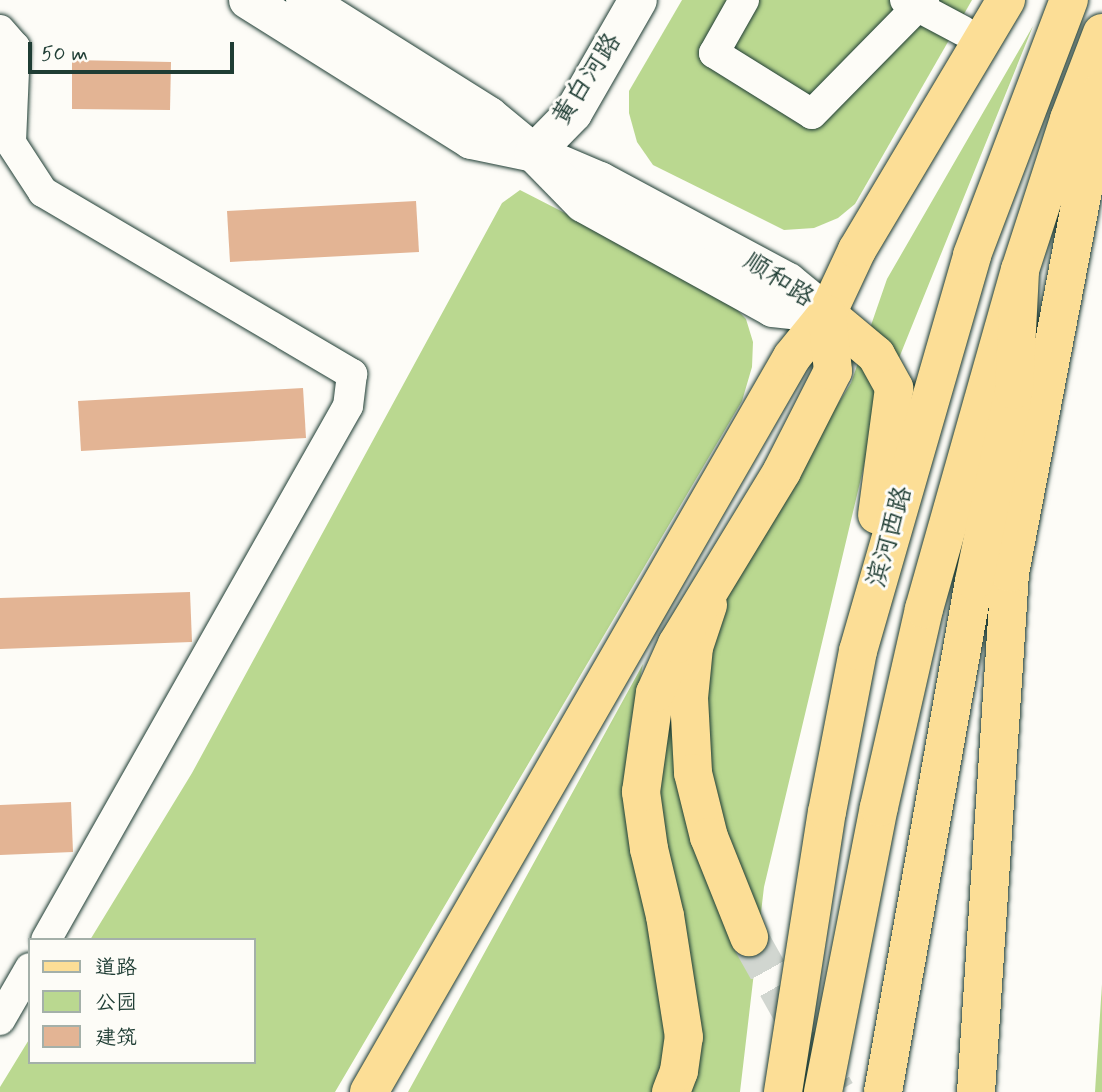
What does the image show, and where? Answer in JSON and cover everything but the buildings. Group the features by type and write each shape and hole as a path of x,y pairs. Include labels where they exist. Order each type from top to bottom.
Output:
{"main road":[{"path":"369,1092 792,357 827,314 857,250 1006,0"},
{"name":"滨河西路","path":"783,1092 827,812 859,651 972,255 1069,0"},
{"name":"滨河西路","path":"823,1092 879,807 924,609 1020,270 1069,119 1102,33"},
{"path":"976,1092 1010,573 1102,90"},
{"path":"883,1092 894,1017 974,581 1014,390 1020,270"},
{"path":"675,1082 684,1037 641,792 655,693 677,643 782,471 832,371 827,314"},
{"path":"827,314 876,355 894,388 859,651"},
{"path":"717,577 694,647 689,698 693,773 709,837 749,937"}],"street":[{"path":"248,0 471,140 534,153"},
{"name":"顺和路","path":"305,0 489,116 534,153 583,203 773,308 827,314"},
{"name":"黄白河路","path":"534,153 556,104 616,0"},
{"name":"黄白河路","path":"534,153 573,113 638,0"},
{"path":"744,0 714,53 812,114 916,3 963,31"},
{"path":"0,30 15,47 11,144 43,191 352,374 348,406 47,938"},
{"path":"0,1020 28,971"}],"green space":[{"path":"682,0 972,0 855,204 838,218 814,228 784,230 653,165 637,142 629,113 629,91"},
{"path":"1033,26 876,415 764,887 740,1092 408,1092 643,664 629,732 625,803 669,716 683,788 705,685 714,627 744,554 851,383 887,279"},
{"path":"520,190 721,293 746,319 753,342 752,367 742,401 335,1092 0,1092 0,1087 28,1041 28,1064 256,1064 256,938 91,938 192,773 502,203"},
{"path":"1102,984 1102,1092 1095,1092"}],"tunnel":[{"path":"749,937 836,1092"}]}
